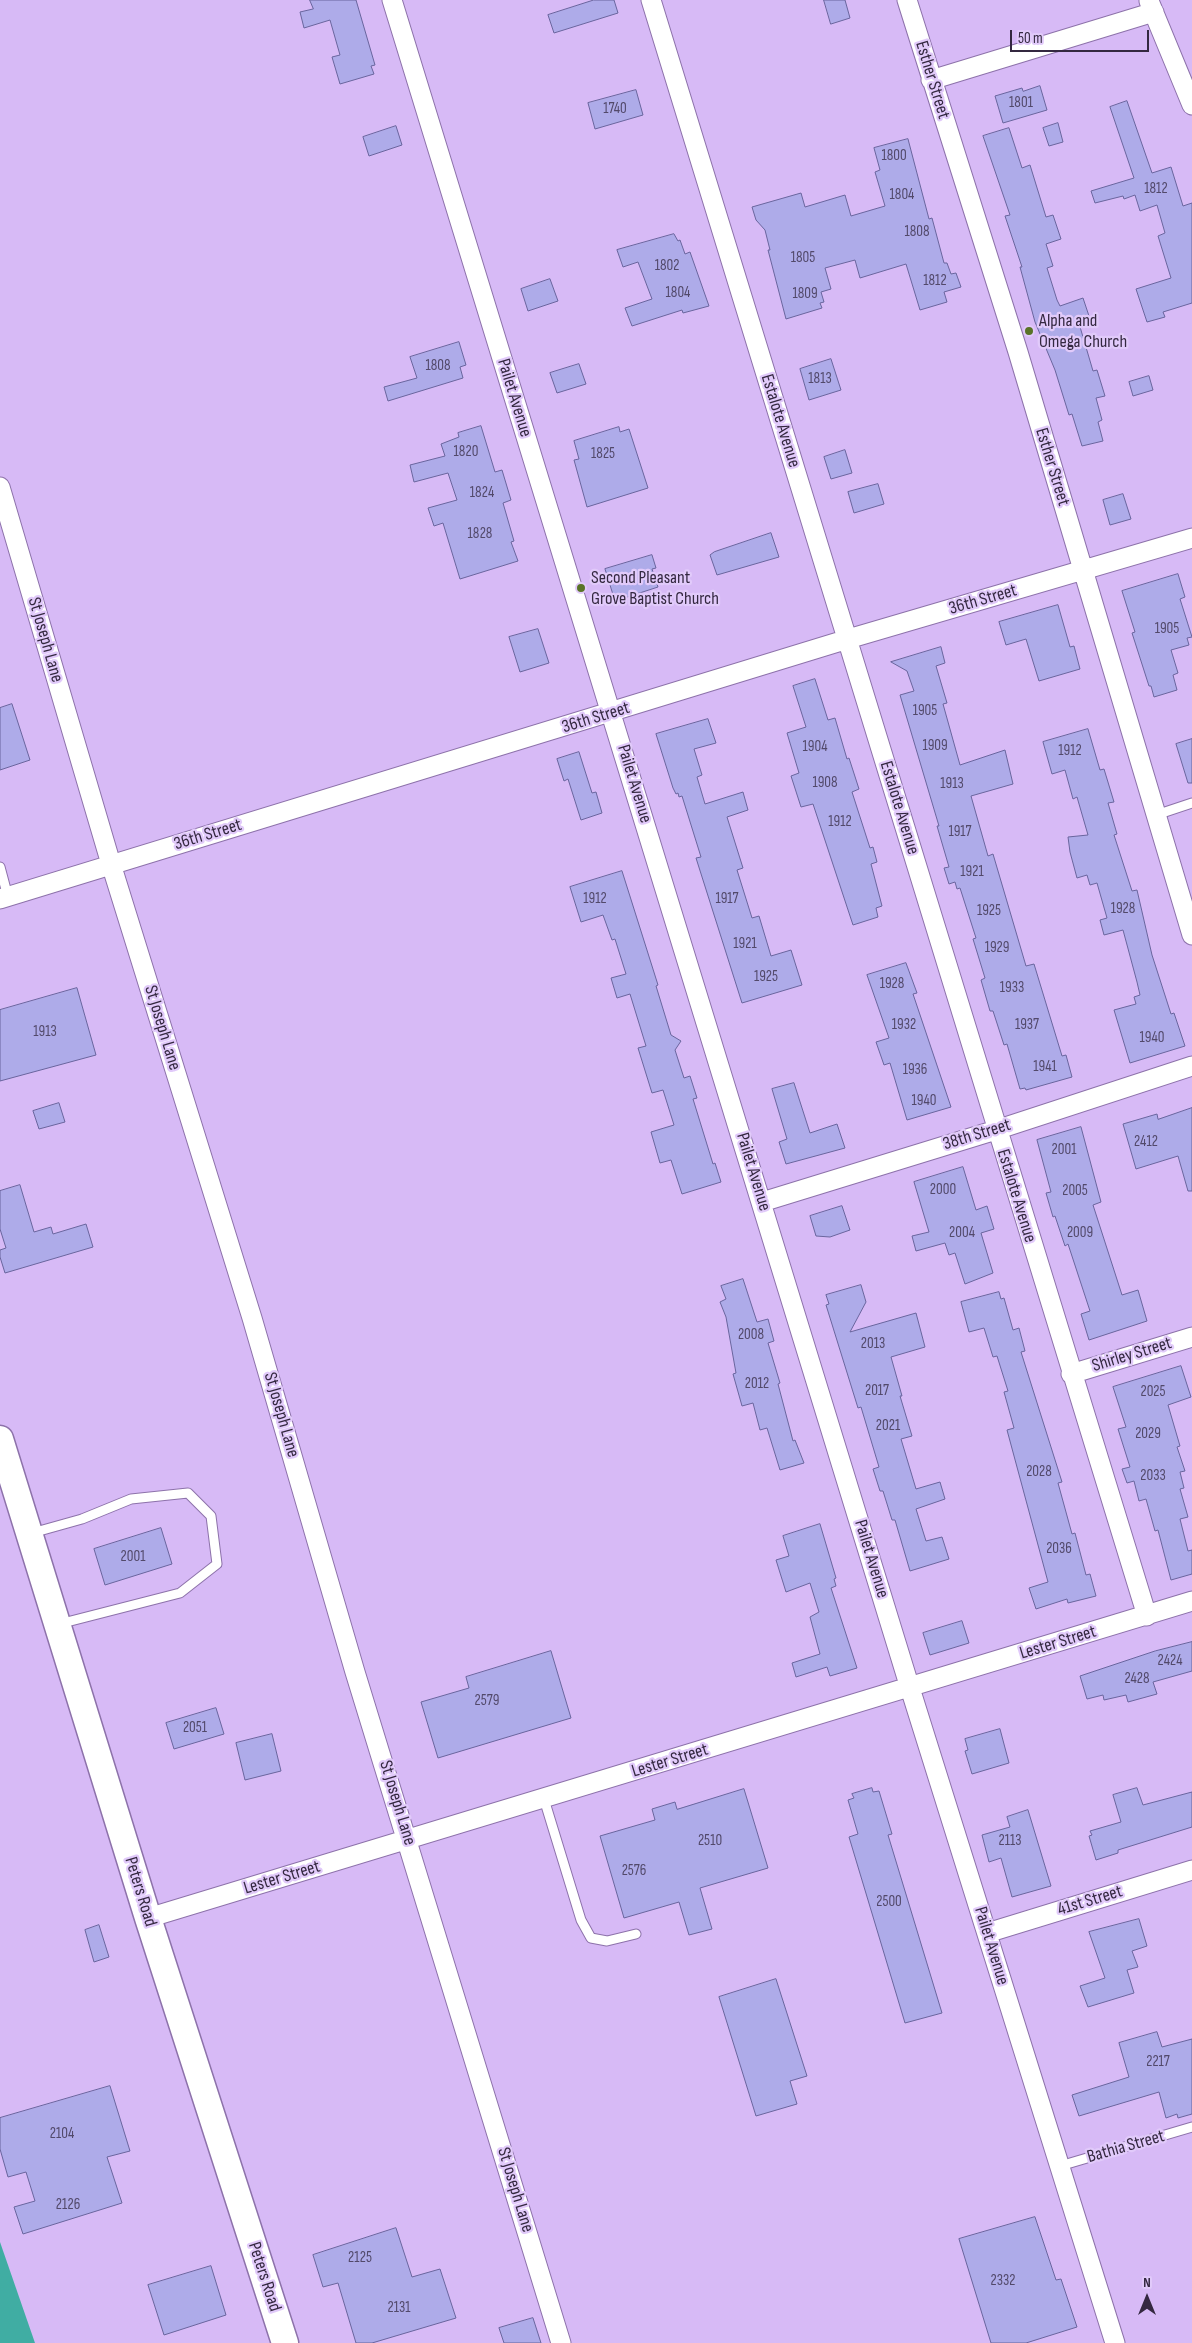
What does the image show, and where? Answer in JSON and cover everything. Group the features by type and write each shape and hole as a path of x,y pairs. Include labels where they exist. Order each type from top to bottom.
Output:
{"main road":[{"name":"Peters Road","path":"0,1439 148,1918 285,2343"}],"street":[{"name":"Pailet Avenue","path":"392,0 910,1688 1115,2343"},
{"name":"Estalote Avenue","path":"651,0 848,639 996,1130 1147,1616"},
{"name":"Esther Street","path":"907,0 1018,352 1192,935"},
{"path":"932,80 1151,6 1192,105"},
{"name":"St Joseph Lane","path":"0,487 111,864 252,1318 355,1672 561,2343"},
{"name":"36th Street","path":"4,898 612,713 848,639 1192,538"},
{"name":"38th Street","path":"762,1202 996,1130 1192,1066"},
{"name":"Shirley Street","path":"1071,1374 1192,1338"},
{"name":"Lester Street","path":"148,1918 1192,1601"},
{"name":"41st Street","path":"987,1933 1192,1870"}],"lane":[{"path":"1156,815 1192,803"},
{"path":"0,867 4,898"},
{"path":"29,1534 82,1519 131,1499 188,1493 211,1516 217,1564 180,1593 57,1624"},
{"path":"544,1799 581,1920 591,1938 607,1941 636,1934"},
{"name":"Bathia Street","path":"1060,2166 1192,2127"}],"shaded area":[{"path":"0,2242 35,2343 0,2343"}],"building":[{"path":"310,0 356,0 375,65 371,66 374,74 340,84 332,57 340,55 330,20 304,28 300,12 313,9"},
{"path":"594,0 614,0 618,13 554,33 548,15"},
{"path":"824,0 845,0 850,18 831,24"},
{"path":"1040,86 1047,110 1003,123 995,96 1022,88 1023,91"},
{"path":"636,90 643,115 595,129 588,103"},
{"path":"1127,101 1152,173 1171,167 1183,206 1192,203 1192,303 1163,312 1165,317 1147,322 1136,289 1171,278 1158,236 1165,233 1157,205 1140,211 1135,195 1124,199 1123,196 1095,203 1091,191 1134,178 1110,107"},
{"path":"1058,123 1063,142 1049,146 1043,128"},
{"path":"396,126 402,145 369,156 363,137"},
{"path":"1009,128 1022,168 1030,165 1046,217 1053,215 1061,239 1046,244 1053,266 1047,268 1057,300 1060,306 1083,298 1089,316 1078,320 1093,371 1097,370 1105,396 1096,398 1102,420 1098,422 1103,441 1082,446 1072,414 1069,415 1055,370 1035,322 1020,267 1022,267 1005,216 1010,215 983,136"},
{"path":"908,139 929,219 932,218 944,263 947,263 951,274 956,273 961,287 944,292 947,302 920,310 906,264 860,278 855,260 825,268 831,289 821,292 824,302 820,303 822,308 786,319 768,250 770,250 765,230 756,220 752,207 801,193 805,207 845,195 851,216 885,206 875,172 880,170 874,148"},
{"path":"674,234 678,241 680,240 685,254 690,252 709,306 683,313 682,310 632,326 625,308 652,299 638,262 623,267 617,250"},
{"path":"550,279 558,301 528,311 521,289"},
{"path":"459,342 466,365 460,367 463,378 388,401 384,387 417,378 410,357"},
{"path":"831,359 841,390 809,400 800,369"},
{"path":"579,364 586,384 557,393 550,373"},
{"path":"1149,376 1153,390 1133,396 1129,382"},
{"path":"481,426 495,472 502,470 511,500 503,503 514,541 511,542 518,561 460,579 443,523 434,526 428,508 457,500 448,473 414,482 410,465 445,456 441,444 459,437 458,433"},
{"path":"619,427 620,432 629,429 648,488 587,507 574,460 579,459 574,441"},
{"path":"845,450 852,473 831,479 824,457"},
{"path":"878,484 884,504 854,513 848,492"},
{"path":"1123,494 1131,519 1110,525 1103,500"},
{"path":"771,533 779,557 717,575 710,555"},
{"path":"652,555 656,568 652,569 658,587 615,601 605,569"},
{"path":"1178,574 1185,597 1180,599 1192,637 1187,638 1189,645 1171,650 1178,673 1173,675 1177,690 1154,697 1132,633 1135,632 1122,591"},
{"path":"1058,605 1070,647 1074,646 1080,669 1039,681 1026,639 1006,645 999,622"},
{"path":"538,629 549,663 520,672 509,637"},
{"path":"941,647 945,663 936,666 947,703 943,704 960,765 1005,750 1013,784 971,796 988,856 993,854 1026,966 1034,964 1062,1056 1066,1055 1072,1077 1026,1090 1025,1088 1020,1089 1007,1044 1004,1045 993,1011 990,1011 981,980 985,978 973,939 976,938 960,888 957,889 955,882 949,884 944,868 949,867 937,826 939,826 900,695 914,691 907,671 891,662"},
{"path":"815,679 828,720 835,718 847,759 849,758 859,789 852,792 870,848 873,847 877,862 871,864 882,906 876,908 878,917 853,925 813,804 801,807 791,776 799,773 787,733 806,727 793,686"},
{"path":"12,704 30,760 0,770 0,708"},
{"path":"708,719 716,743 694,749 702,775 697,777 705,804 743,792 748,810 727,817 743,868 737,870 752,918 759,916 771,956 791,950 802,985 742,1003 696,858 701,857 682,796 679,797 673,788 656,734"},
{"path":"1088,729 1100,770 1104,769 1114,802 1108,803 1117,834 1114,835 1132,891 1137,890 1152,955 1171,1014 1174,1013 1185,1046 1130,1063 1114,1010 1136,1004 1134,997 1140,995 1123,930 1104,935 1100,920 1107,918 1097,883 1090,885 1087,875 1077,878 1068,837 1088,835 1077,797 1073,799 1065,770 1052,774 1043,742"},
{"path":"1192,739 1192,783 1188,783 1176,744"},
{"path":"579,752 592,793 596,792 602,813 581,820 568,779 564,781 557,759"},
{"path":"622,871 658,985 656,986 671,1035 681,1041 675,1050 684,1078 690,1076 697,1098 693,1099 713,1164 715,1163 721,1182 682,1194 671,1160 660,1163 651,1132 674,1125 663,1090 652,1093 638,1048 646,1046 630,994 617,998 611,978 626,974 615,939 612,940 603,915 581,922 570,887"},
{"path":"906,963 917,993 913,994 951,1107 907,1120 890,1063 884,1065 876,1042 889,1038 867,975"},
{"path":"77,988 96,1055 0,1081 0,1010"},
{"path":"794,1083 810,1133 837,1124 845,1148 786,1164 779,1142 787,1139 772,1089"},
{"path":"59,1103 65,1122 39,1129 33,1111"},
{"path":"1192,1108 1192,1191 1188,1191 1178,1156 1136,1169 1123,1124 1157,1114 1158,1119"},
{"path":"1081,1127 1101,1202 1093,1205 1122,1295 1138,1290 1147,1321 1089,1340 1081,1314 1090,1311 1068,1244 1065,1246 1055,1216 1053,1217 1046,1193 1051,1192 1037,1140"},
{"path":"963,1167 976,1210 987,1206 994,1229 981,1233 993,1273 965,1284 955,1253 949,1255 945,1243 916,1251 912,1236 929,1232 914,1182"},
{"path":"20,1185 34,1232 51,1227 53,1234 86,1224 93,1247 5,1273 0,1257 0,1250 6,1248 0,1229 0,1191"},
{"path":"842,1206 850,1230 830,1237 816,1236 810,1216"},
{"path":"743,1279 757,1322 768,1319 774,1341 768,1343 780,1383 778,1384 793,1441 795,1440 804,1463 780,1470 767,1428 760,1430 753,1403 742,1406 733,1374 736,1373 726,1317 720,1302 726,1299 721,1286"},
{"path":"861,1285 866,1302 850,1332 916,1313 925,1347 891,1357 912,1436 901,1439 916,1489 940,1482 945,1499 916,1509 926,1541 942,1537 949,1559 910,1571 895,1520 892,1520 883,1491 880,1491 873,1469 879,1467 861,1407 858,1408 826,1305 829,1304 826,1295"},
{"path":"999,1292 1001,1299 1004,1298 1013,1330 1019,1328 1025,1351 1021,1352 1062,1482 1058,1483 1072,1534 1075,1533 1086,1575 1090,1574 1096,1596 1068,1603 1067,1599 1036,1609 1029,1588 1048,1582 1007,1430 1014,1428 1004,1392 1008,1391 997,1356 993,1357 984,1328 969,1332 961,1302"},
{"path":"1181,1366 1191,1397 1168,1405 1180,1446 1177,1447 1185,1471 1180,1472 1184,1488 1180,1489 1188,1517 1180,1519 1188,1551 1192,1550 1192,1574 1171,1580 1158,1530 1155,1531 1146,1499 1139,1501 1134,1481 1127,1483 1122,1469 1130,1467 1118,1429 1126,1427 1113,1387"},
{"path":"820,1524 836,1578 834,1579 836,1586 831,1588 857,1668 830,1676 827,1667 796,1677 792,1663 820,1654 810,1617 819,1612 810,1583 786,1592 776,1560 789,1556 783,1536"},
{"path":"161,1528 172,1564 105,1585 94,1549"},
{"path":"962,1621 969,1643 930,1655 923,1633"},
{"path":"1192,1642 1192,1671 1153,1682 1157,1694 1128,1702 1126,1695 1104,1700 1103,1695 1087,1699 1080,1676 1155,1651"},
{"path":"551,1651 571,1718 438,1758 421,1702 469,1688 466,1677"},
{"path":"216,1708 224,1734 174,1749 166,1723"},
{"path":"1000,1729 1009,1763 972,1774 965,1751 968,1750 965,1739"},
{"path":"272,1734 281,1771 245,1780 236,1743"},
{"path":"872,1788 873,1792 879,1791 892,1834 888,1835 942,2013 905,2023 849,1837 858,1834 848,1800 854,1798 852,1794"},
{"path":"1137,1788 1143,1805 1192,1792 1192,1827 1118,1850 1118,1853 1096,1860 1089,1836 1092,1835 1090,1831 1121,1822 1113,1795"},
{"path":"744,1789 768,1868 700,1888 712,1929 689,1935 679,1902 624,1918 600,1836 655,1820 652,1809 675,1802 677,1809"},
{"path":"1028,1810 1051,1886 1012,1897 1001,1858 989,1862 982,1835 1010,1827 1007,1817"},
{"path":"1139,1919 1147,1946 1132,1951 1138,1967 1127,1970 1134,1993 1088,2007 1080,1986 1105,1978 1089,1932"},
{"path":"99,1925 109,1957 94,1962 85,1930"},
{"path":"776,1979 807,2076 790,2081 797,2104 756,2116 719,1997"},
{"path":"1157,2032 1162,2047 1192,2039 1192,2114 1178,2118 1177,2114 1166,2118 1159,2092 1079,2116 1072,2095 1129,2077 1119,2043"},
{"path":"110,2086 130,2151 107,2157 122,2203 23,2234 14,2207 35,2201 26,2172 8,2177 0,2149 0,2118"},
{"path":"1035,2217 1056,2280 1061,2279 1077,2327 1026,2343 991,2343 959,2239"},
{"path":"396,2228 412,2277 440,2269 456,2318 372,2343 356,2343 338,2283 323,2287 313,2255"},
{"path":"211,2266 226,2315 164,2335 148,2285"},
{"path":"533,2318 541,2343 504,2343 499,2328"}],"place":[{"name":"Alpha and Omega Church","path":"1029,331"},
{"name":"Second Pleasant Grove Baptist Church","path":"581,588"}]}
